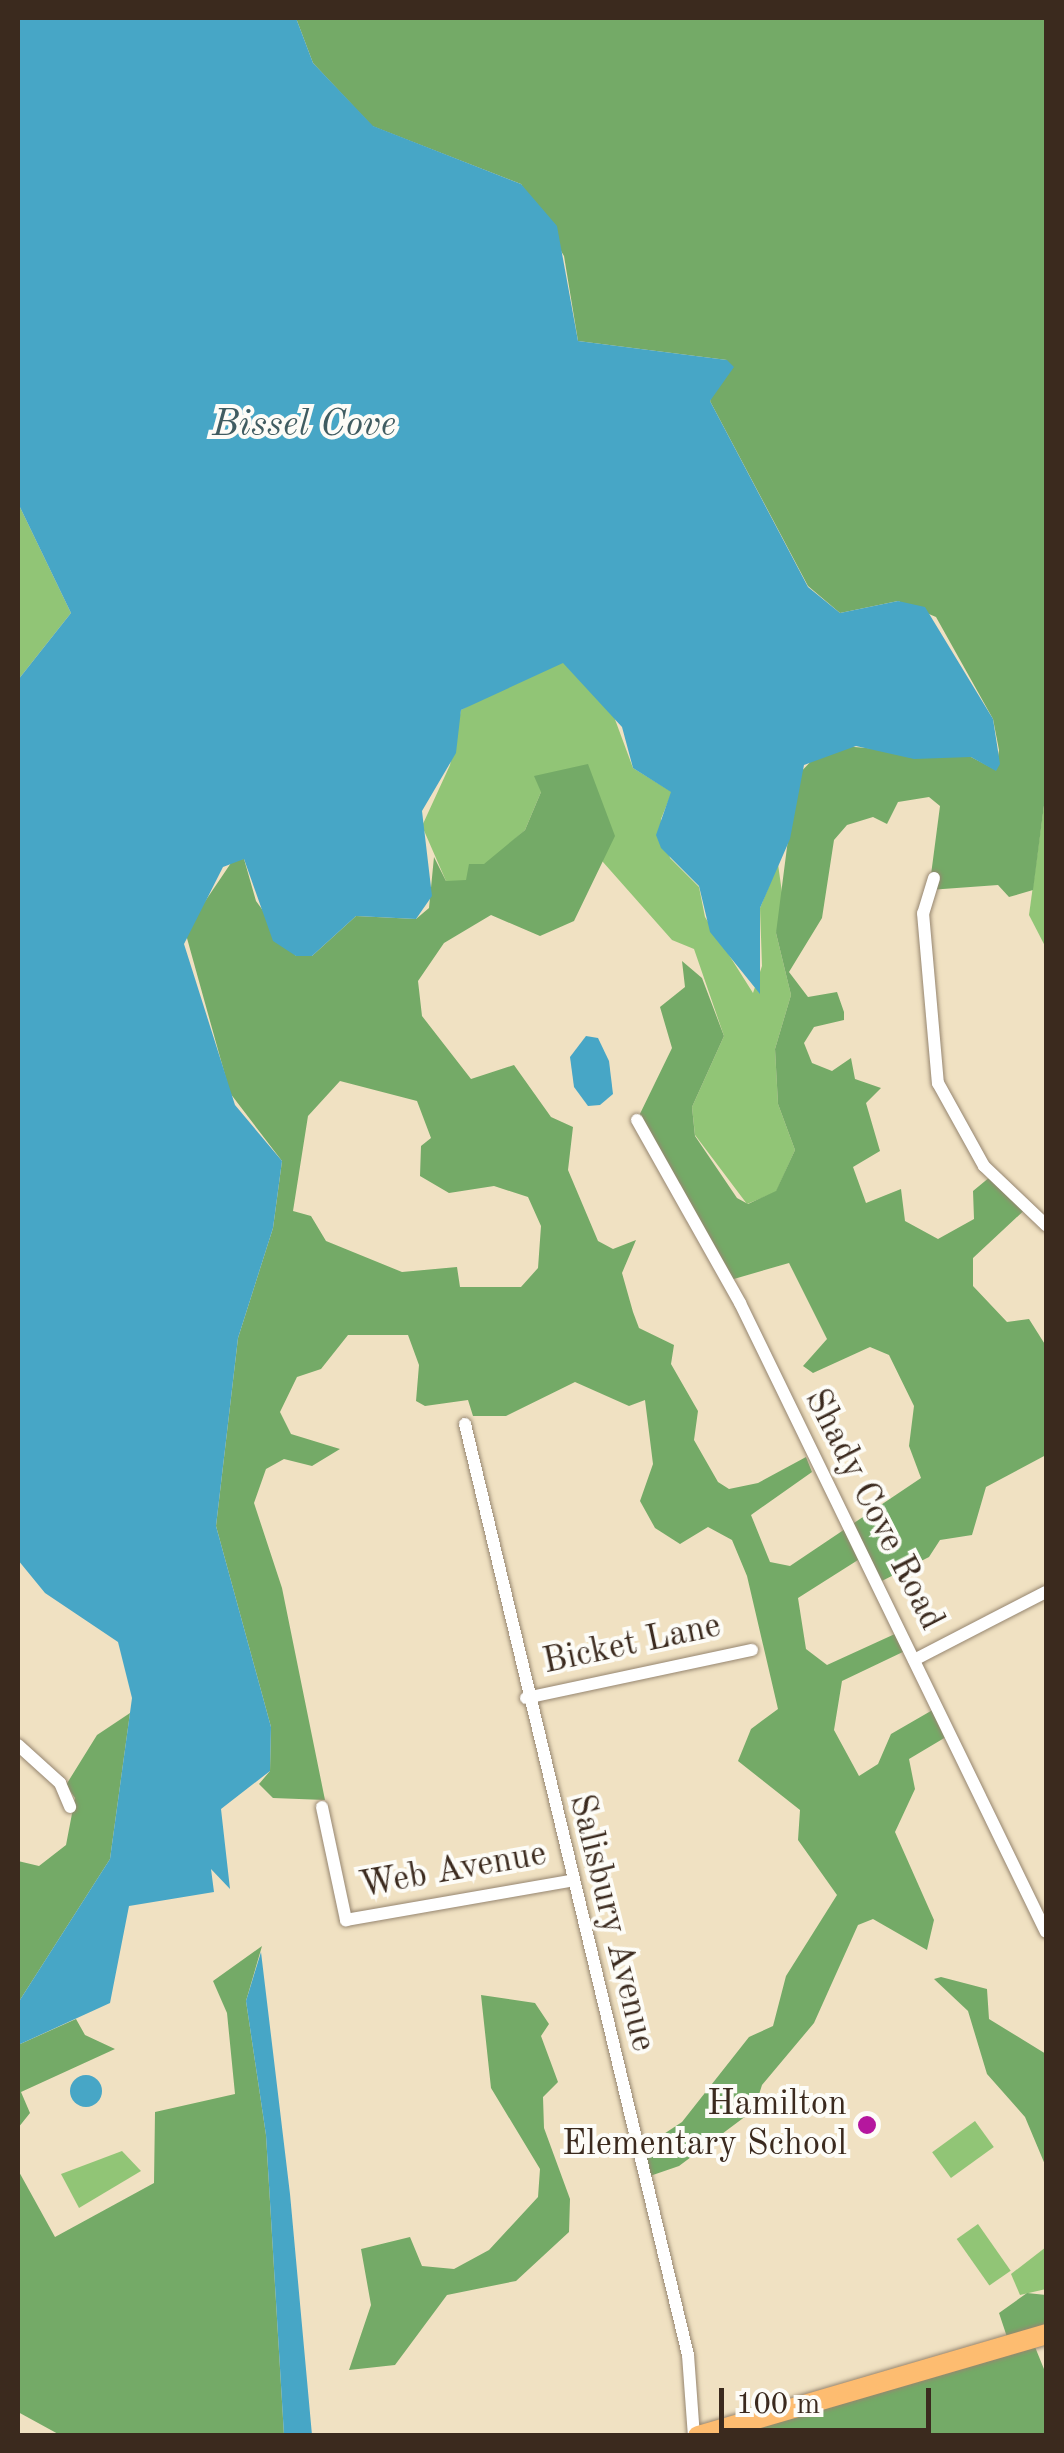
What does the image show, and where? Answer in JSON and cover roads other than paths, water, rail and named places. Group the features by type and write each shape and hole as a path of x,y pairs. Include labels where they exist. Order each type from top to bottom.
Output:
{"main road":[{"path":"696,2436 1046,2334"}],"street":[{"path":"934,878 923,913 938,1083 984,1166 1046,1225"},
{"name":"Shady Cove Road","path":"637,1120 740,1303 815,1472 914,1660 1046,1932"},
{"name":"Salisbury Avenue","path":"466,1424 569,1881 688,2354 696,2436"},
{"path":"914,1660 1046,1592"},
{"name":"Bicket Lane","path":"526,1698 752,1650"},
{"path":"18,1745 60,1783 70,1807"},
{"name":"Web Avenue","path":"322,1808 346,1920 569,1881"}],"water":[{"name":"Bissel Cove","path":"18,18 296,18 313,63 373,126 521,184 557,226 578,341 727,360 734,367 710,401 808,587 840,613 898,601 925,607 993,719 1000,764 996,771 971,757 914,759 856,746 804,765 790,839 760,908 760,994 710,932 699,886 661,848 656,835 671,792 633,768 622,727 563,663 461,710 456,753 422,811 432,896 416,919 356,916 312,956 296,956 273,941 244,859 223,867 184,944 235,1105 282,1161 273,1228 238,1338 216,1526 271,1727 270,1771 221,1809 230,1889 211,1869 214,1892 129,1906 110,2003 18,2045 18,2003 110,1859 132,1698 118,1642 45,1593 18,1560 18,680 71,613 18,503"},
{"path":"586,1036 598,1038 609,1061 613,1094 600,1105 588,1106 574,1087 570,1057"},
{"path":"261,1952 290,2194 312,2435 284,2435 266,2135 246,2001"},
{"path":"86,2075 97,2080 102,2091 97,2102 86,2107 75,2102 70,2091 75,2080"}],"place":[{"name":"Hamilton Elementary School","path":"867,2125"}]}
